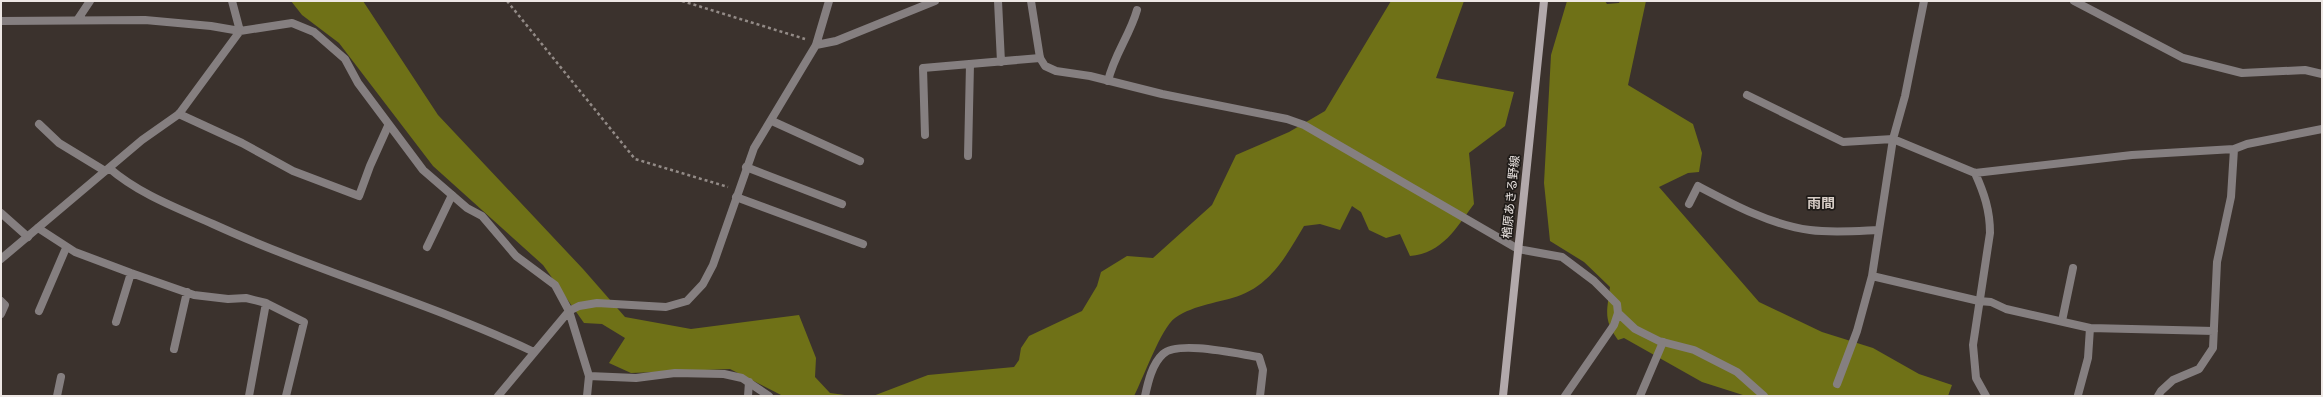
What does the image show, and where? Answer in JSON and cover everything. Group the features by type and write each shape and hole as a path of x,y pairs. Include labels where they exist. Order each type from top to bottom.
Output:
{"main road":[{"name":"楢原あきる野線","path":"1502,396 1544,1"}],"street":[{"path":"78,19 90,1"},
{"path":"232,1 240,31"},
{"path":"498,396 569,311 579,306 597,303 666,308 687,301 703,284 713,264 746,167 754,148 772,121 816,46 829,1"},
{"path":"816,46 836,41 934,1"},
{"path":"998,1 1001,62"},
{"path":"1031,1 1040,58 1044,66 1056,71 1108,81 1162,94 1287,118 1304,125 1518,249 1562,257 1594,281 1617,304 1618,313 1614,325 1565,396"},
{"path":"1837,384 1858,331 1872,276 1893,139 1905,96 1924,1"},
{"path":"2074,1 2183,58 2242,73 2305,70 2322,74"},
{"path":"1108,81 1111,67 1134,20 1137,10"},
{"path":"1,20 152,20 212,26 240,31 292,23 314,32 345,59 358,84 388,126 423,170 467,208 482,216 516,256 555,285 569,311 589,376 587,396"},
{"path":"1,259 142,140 179,114 240,31"},
{"path":"925,135 924,68 1040,58"},
{"path":"968,156 970,64"},
{"path":"1747,95 1843,142 1893,139 1975,172 2132,155 2234,150 2247,144 2322,129"},
{"path":"179,114 242,143 293,171 359,196 370,166 388,126"},
{"path":"772,121 860,161"},
{"path":"39,124 59,143 107,169 126,183 233,234 356,283 493,333 534,352"},
{"path":"2158,396 2161,391 2173,380 2199,369 2213,348 2217,262 2231,197 2234,150"},
{"path":"746,167 842,204"},
{"path":"1975,172 1987,200 1990,217 1990,233 1973,345 1976,378 1986,396"},
{"path":"1689,204 1698,186 1724,200 1785,225 1811,230 1878,230"},
{"path":"737,194 863,244"},
{"path":"427,247 452,195"},
{"path":"1,213 28,237"},
{"path":"38,228 66,248 187,292 228,299 246,298 266,303 304,322 286,396"},
{"path":"39,311 66,248"},
{"path":"2062,320 2073,268"},
{"path":"116,322 131,272"},
{"path":"1872,276 1979,301 1991,302 2006,309 2062,320 2090,328 2214,331"},
{"path":"174,349 187,292"},
{"path":"1,301 5,305 1,314"},
{"path":"249,396 266,303"},
{"path":"1618,313 1635,329 1663,342 1694,350 1737,372 1764,396"},
{"path":"2078,396 2088,358 2090,328"},
{"path":"1640,396 1663,342"},
{"path":"1145,396 1154,365 1162,354 1171,349 1189,348 1259,357 1263,370 1260,396"},
{"path":"589,376 636,378 676,373 724,374 742,378 769,396"},
{"path":"57,396 61,377"},
{"path":"748,396 749,382"}],"path":[{"path":"507,1 635,159 737,194"},
{"path":"682,1 801,36 816,46"}],"shaded area":[{"path":"291,1 363,1 438,115 583,269 625,317 691,329 799,315 816,358 815,377 830,393 852,396 783,396 730,369 631,373 609,363 625,338 602,324 584,323 543,265 433,166 339,43 302,15"},
{"path":"1391,1 1464,1 1436,78 1514,92 1505,126 1469,153 1474,204 1455,230 1440,245 1421,254 1410,256 1400,234 1386,238 1369,230 1361,212 1352,206 1340,230 1320,224 1304,226 1285,257 1262,283 1241,295 1199,307 1183,313 1175,318 1164,332 1158,343 1134,396 873,396 928,375 1014,367 1019,360 1021,348 1029,336 1082,311 1097,286 1101,272 1127,256 1153,258 1212,205 1236,155 1289,132 1325,111"},
{"path":"1567,1 1605,1 1607,4 1619,3 1620,1 1646,1 1628,85 1693,124 1702,153 1699,172 1688,173 1659,187 1759,302 1822,332 1873,348 1919,374 1952,385 1948,396 1746,396 1702,382 1624,338 1618,340 1613,333 1607,315 1610,287 1584,262 1550,241 1544,183 1551,55"}],"district":[{"name":"雨間","path":"1821,203"}]}
